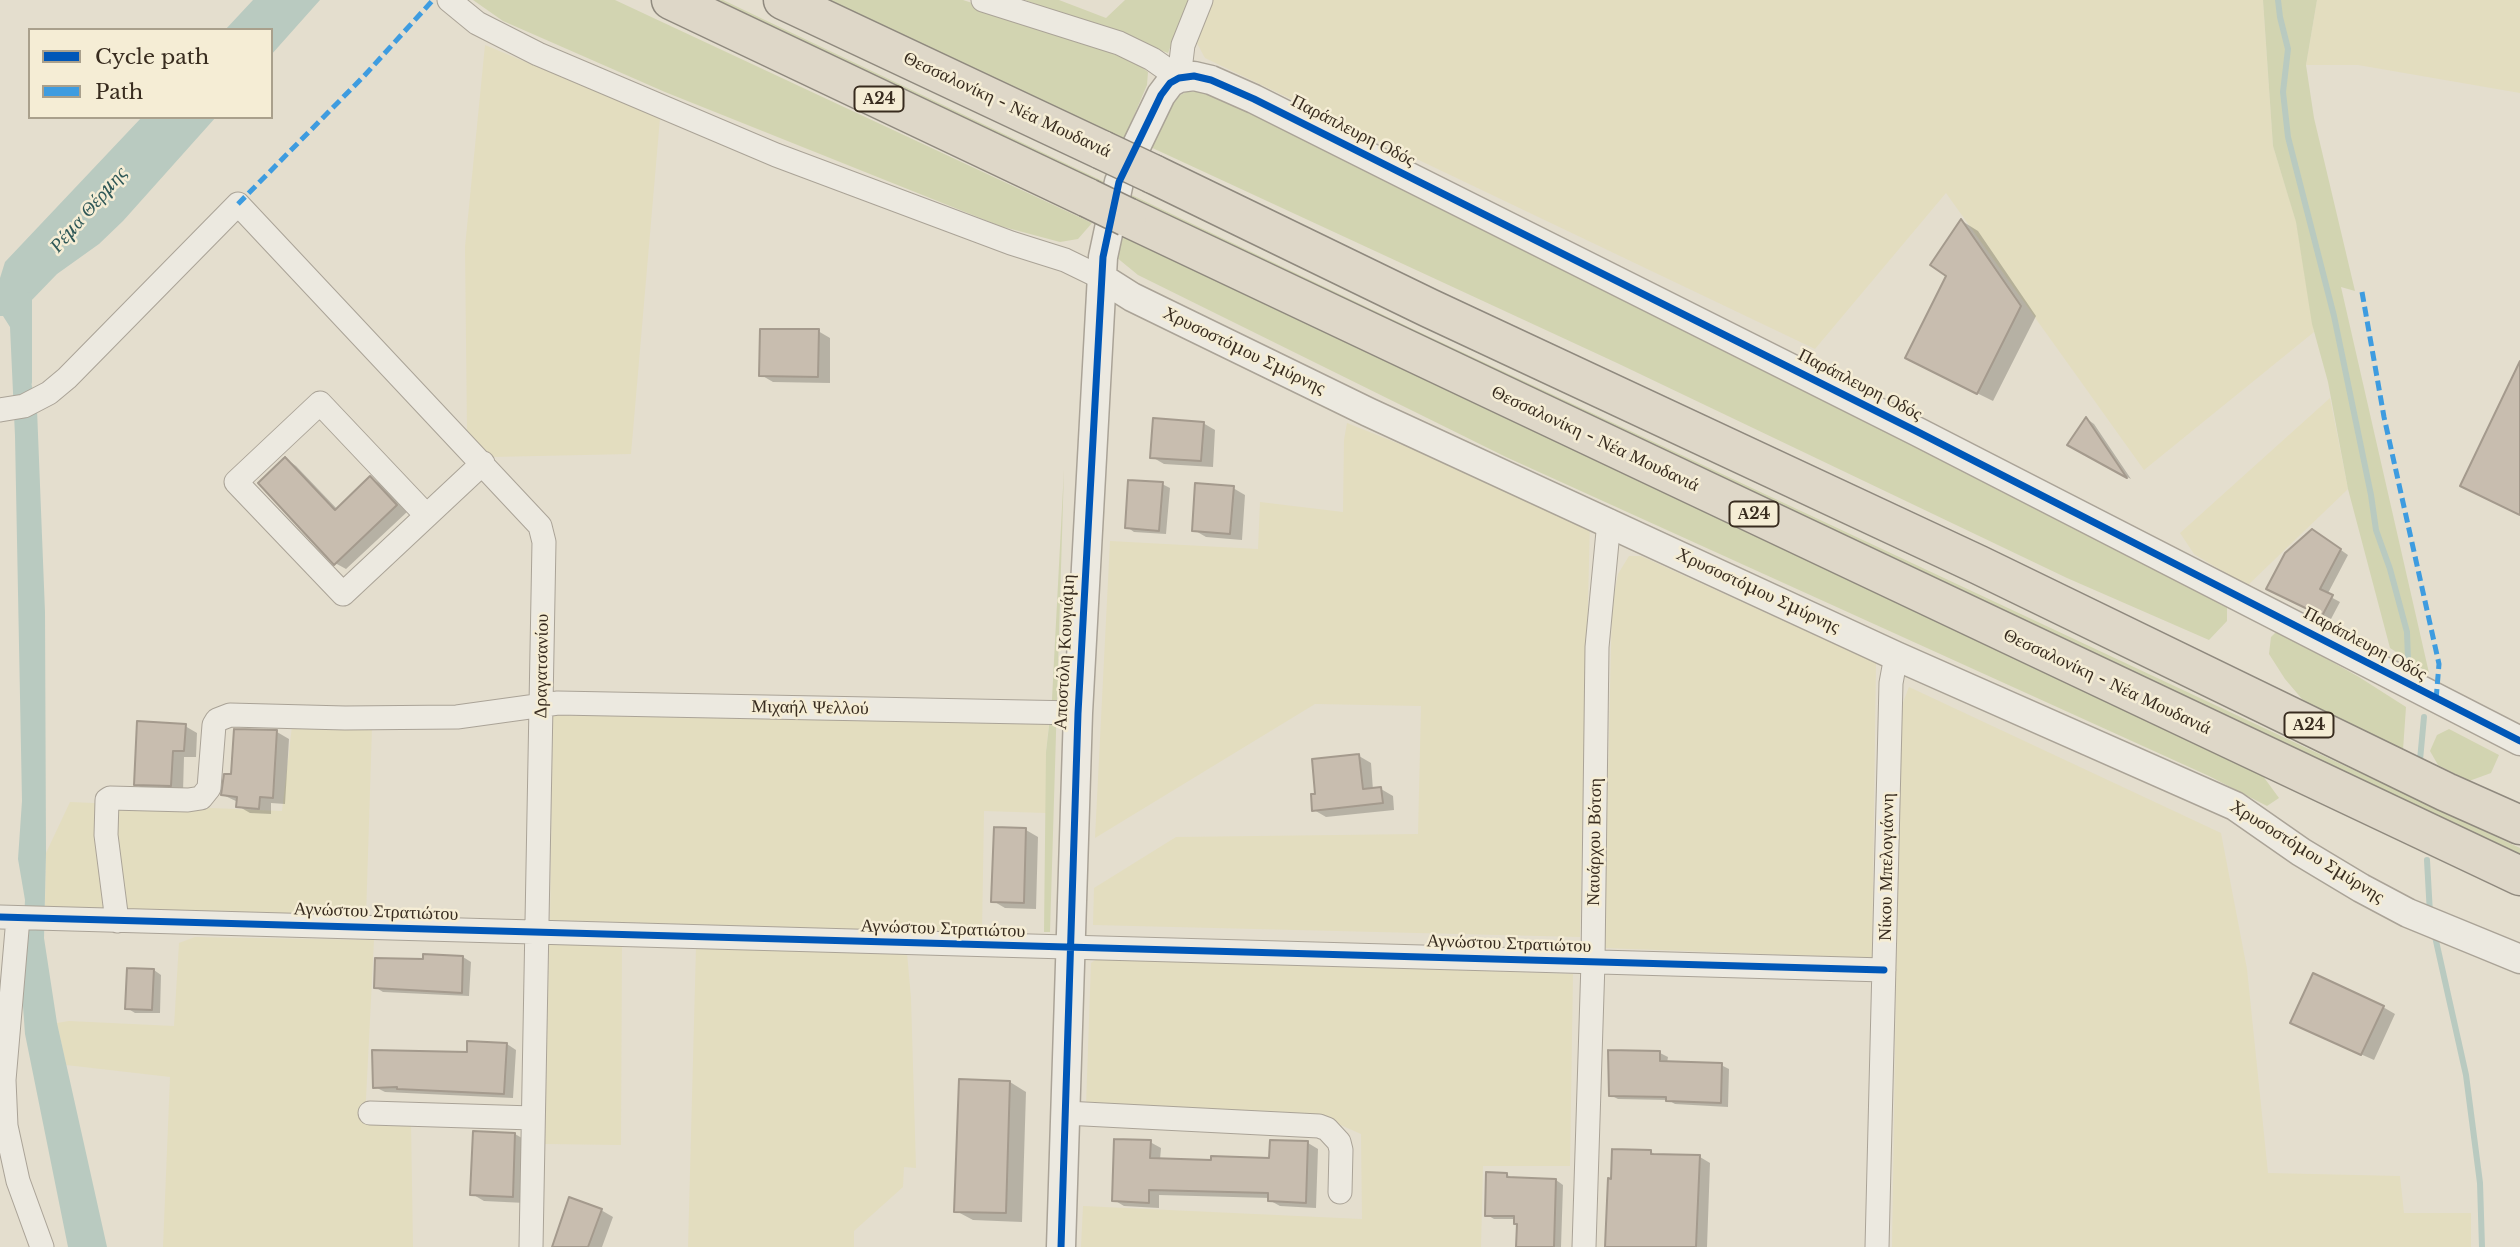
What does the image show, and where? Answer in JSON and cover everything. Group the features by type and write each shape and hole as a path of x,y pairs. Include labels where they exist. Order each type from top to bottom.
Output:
{"highway":[{"name":"Θεσσαλονίκη - Νέα Μουδανιά","path":"671,0 2520,876"},
{"name":"Θεσσαλονίκη - Νέα Μουδανιά","path":"783,0 1153,174 1429,308 1979,565 2446,792 2520,825"}],"street":[{"path":"449,0 477,23 538,54 776,155 1011,243 1065,260 1102,278"},
{"name":"Παράπλευρη Οδός","path":"983,0 1119,43 1152,59 1180,78 1194,76 1211,80 1254,99 1906,426 2520,741"},
{"path":"1180,78 1183,45 1201,0"},
{"name":"Αποστόλη Κουγιάμη","path":"1061,1247 1078,713 1103,257 1119,182 1161,94 1170,83 1180,78"},
{"name":"Δραγατσανίου","path":"0,410 23,406 49,393 67,378 238,204 535,518 543,536 531,1247"},
{"name":"Χρυσοστόμου Σμύρνης","path":"1102,278 1132,297 1368,412 1609,521 1896,656 2235,806 2301,852 2361,888 2441,927 2520,959"},
{"path":"1099,328 1121,304 1132,297"},
{"path":"426,515 320,403 236,482 342,594 482,463"},
{"name":"Ναυάρχου Βότση","path":"1584,1247 1593,962 1597,647 1609,521"},
{"name":"Νίκου Μπελογιάννη","path":"1877,1247 1891,683 1896,656"},
{"name":"Μιχαήλ Ψελλού","path":"117,921 106,835 107,800 201,798 209,788 214,725 223,716 457,717 542,704 1078,713"},
{"path":"9,918 2,1080 6,1126 18,1181 42,1247"},
{"name":"Αγνώστου Στρατιώτου","path":"9,918 1884,970"},
{"path":"370,1113 533,1118"},
{"path":"1065,1113 1319,1126 1327,1129 1339,1142 1340,1192"}],"shaded area":[{"path":"1208,0 2263,0 2273,146 2296,221 2314,332 2144,470 1946,193 1815,349 1205,58 1192,34"},
{"path":"2317,0 2520,0 2520,93 2358,65 2306,65"},
{"path":"485,45 660,118 631,454 491,457 467,433 465,247"},
{"path":"2330,398 2348,489 2247,586 2194,554 2180,533"},
{"path":"1347,423 1590,520 1580,937 1093,925 1094,888 1176,837 1418,834 1421,706 1315,704 1095,838 1110,541 1258,549 1260,502 1343,512 1344,440"},
{"path":"1629,556 1641,556 1876,663 1872,958 1604,948 1612,604 1618,574"},
{"path":"1909,687 2221,833 2247,969 2268,1173 2400,1176 2404,1213 2471,1213 2471,1247 1892,1247 1900,710"},
{"path":"553,715 1049,723 1046,813 984,811 982,933 550,920"},
{"path":"292,726 372,727 366,917 45,907 46,853 70,802 282,811"},
{"path":"195,937 374,940 365,1119 411,1121 413,1247 163,1247 170,1077 66,1065 57,1023 69,1021 174,1026 179,943"},
{"path":"549,943 622,945 621,1145 545,1144"},
{"path":"696,947 907,953 911,998 916,1168 904,1167 903,1187 854,1231 854,1247 688,1247"},
{"path":"1098,958 1573,974 1570,1166 1483,1166 1481,1247 1081,1247 1083,1206 1362,1219 1361,1134 1320,1116 1086,1106 1091,963"}],"green space":[{"path":"473,0 615,0 1092,223 1078,239 1060,242 1000,226 665,92 503,21"},
{"path":"695,0 723,0 1417,331 2520,848 2520,861"},
{"path":"828,0 963,0 1049,28 1136,63 1148,72 1147,85 1124,139"},
{"path":"1025,0 1059,0 1106,18 1125,0 1189,0 1168,53"},
{"path":"2263,0 2317,0 2306,65 2314,118 2355,291 2341,287 2429,673 2390,648 2348,489 2328,382 2312,324 2296,222 2273,146"},
{"path":"1203,91 1399,180 2227,596 2227,621 2209,640 2067,578 1617,363 1146,145 1172,100 1186,92"},
{"path":"1113,230 2260,772 2279,798 2267,806 2209,776 1506,457 1138,275 1116,257"},
{"path":"1064,469 1050,932 1044,932 1046,752 1052,699"},
{"path":"2275,633 2281,633 2359,677 2406,707 2403,750 2302,699 2269,654 2271,637"},
{"path":"2449,729 2499,755 2491,773 2469,781 2438,765 2430,751 2437,735"}],"water":[{"path":"253,0 320,0 273,53 273,28 227,28"},
{"name":"Ρέμα Θέρμης","path":"140,119 214,119 123,221 99,244 57,274 29,303 27,364 37,409 45,612 44,938 57,1023 107,1247 68,1247 25,1034 21,978 25,900 18,859 22,801 15,436 10,327 3,316 0,316 0,278 5,262"}],"building":[{"path":"1961,219 2021,306 1977,394 1905,358 1946,276 1930,265"},
{"path":"760,329 819,329 818,377 759,376"},
{"path":"2520,361 2520,515 2460,486"},
{"path":"2086,417 2127,478 2067,445"},
{"path":"1153,418 1204,422 1201,461 1150,458"},
{"path":"285,457 335,510 370,476 397,505 334,565 258,483"},
{"path":"1128,480 1163,482 1159,531 1125,528"},
{"path":"1195,483 1234,486 1230,534 1192,531"},
{"path":"2312,529 2341,549 2320,589 2333,595 2322,616 2266,589 2285,553"},
{"path":"137,721 186,724 184,751 173,751 171,786 134,785"},
{"path":"234,729 277,730 273,798 260,797 259,809 236,807 237,797 221,795 224,774 231,774"},
{"path":"1359,754 1363,789 1381,787 1383,803 1312,811 1311,794 1315,794 1312,759"},
{"path":"994,827 1026,828 1024,903 991,902"},
{"path":"423,954 463,956 462,993 374,988 375,958 423,959"},
{"path":"127,968 154,969 152,1010 125,1009"},
{"path":"2313,973 2384,1006 2361,1055 2290,1023"},
{"path":"467,1041 507,1043 504,1094 373,1088 372,1050 467,1052"},
{"path":"1608,1050 1660,1051 1660,1061 1722,1063 1721,1103 1666,1101 1666,1097 1609,1096"},
{"path":"959,1079 1010,1081 1006,1213 954,1212"},
{"path":"473,1131 515,1133 513,1197 470,1195"},
{"path":"1114,1139 1151,1140 1150,1158 1211,1160 1211,1156 1269,1158 1270,1140 1308,1141 1306,1203 1268,1201 1268,1193 1149,1190 1149,1203 1112,1201"},
{"path":"1612,1149 1651,1150 1651,1154 1700,1155 1696,1247 1605,1247"},
{"path":"1486,1172 1507,1173 1507,1177 1556,1179 1554,1247 1516,1247 1517,1224 1514,1224 1514,1216 1485,1216"},
{"path":"569,1197 602,1209 588,1247 552,1247"}],"waterway":[{"path":"2278,0 2288,49 2283,92 2288,137 2334,316 2376,530 2407,632 2408,659 2418,677"},
{"path":"29,295 29,382"},
{"path":"2420,760 2424,717"},
{"path":"2427,860 2430,914"},
{"path":"2434,932 2466,1075 2480,1183 2482,1247"}],"marked path":[{"path":"238,204 364,76 433,0"},
{"path":"2362,292 2384,417 2439,664 2436,700"}],"cycle path":[{"path":"1061,1247 1078,713 1103,257 1119,182 1161,95 1170,83 1179,78 1194,76 1211,80 1254,99 1918,432 2520,741"},
{"path":"0,917 1884,970"}]}
